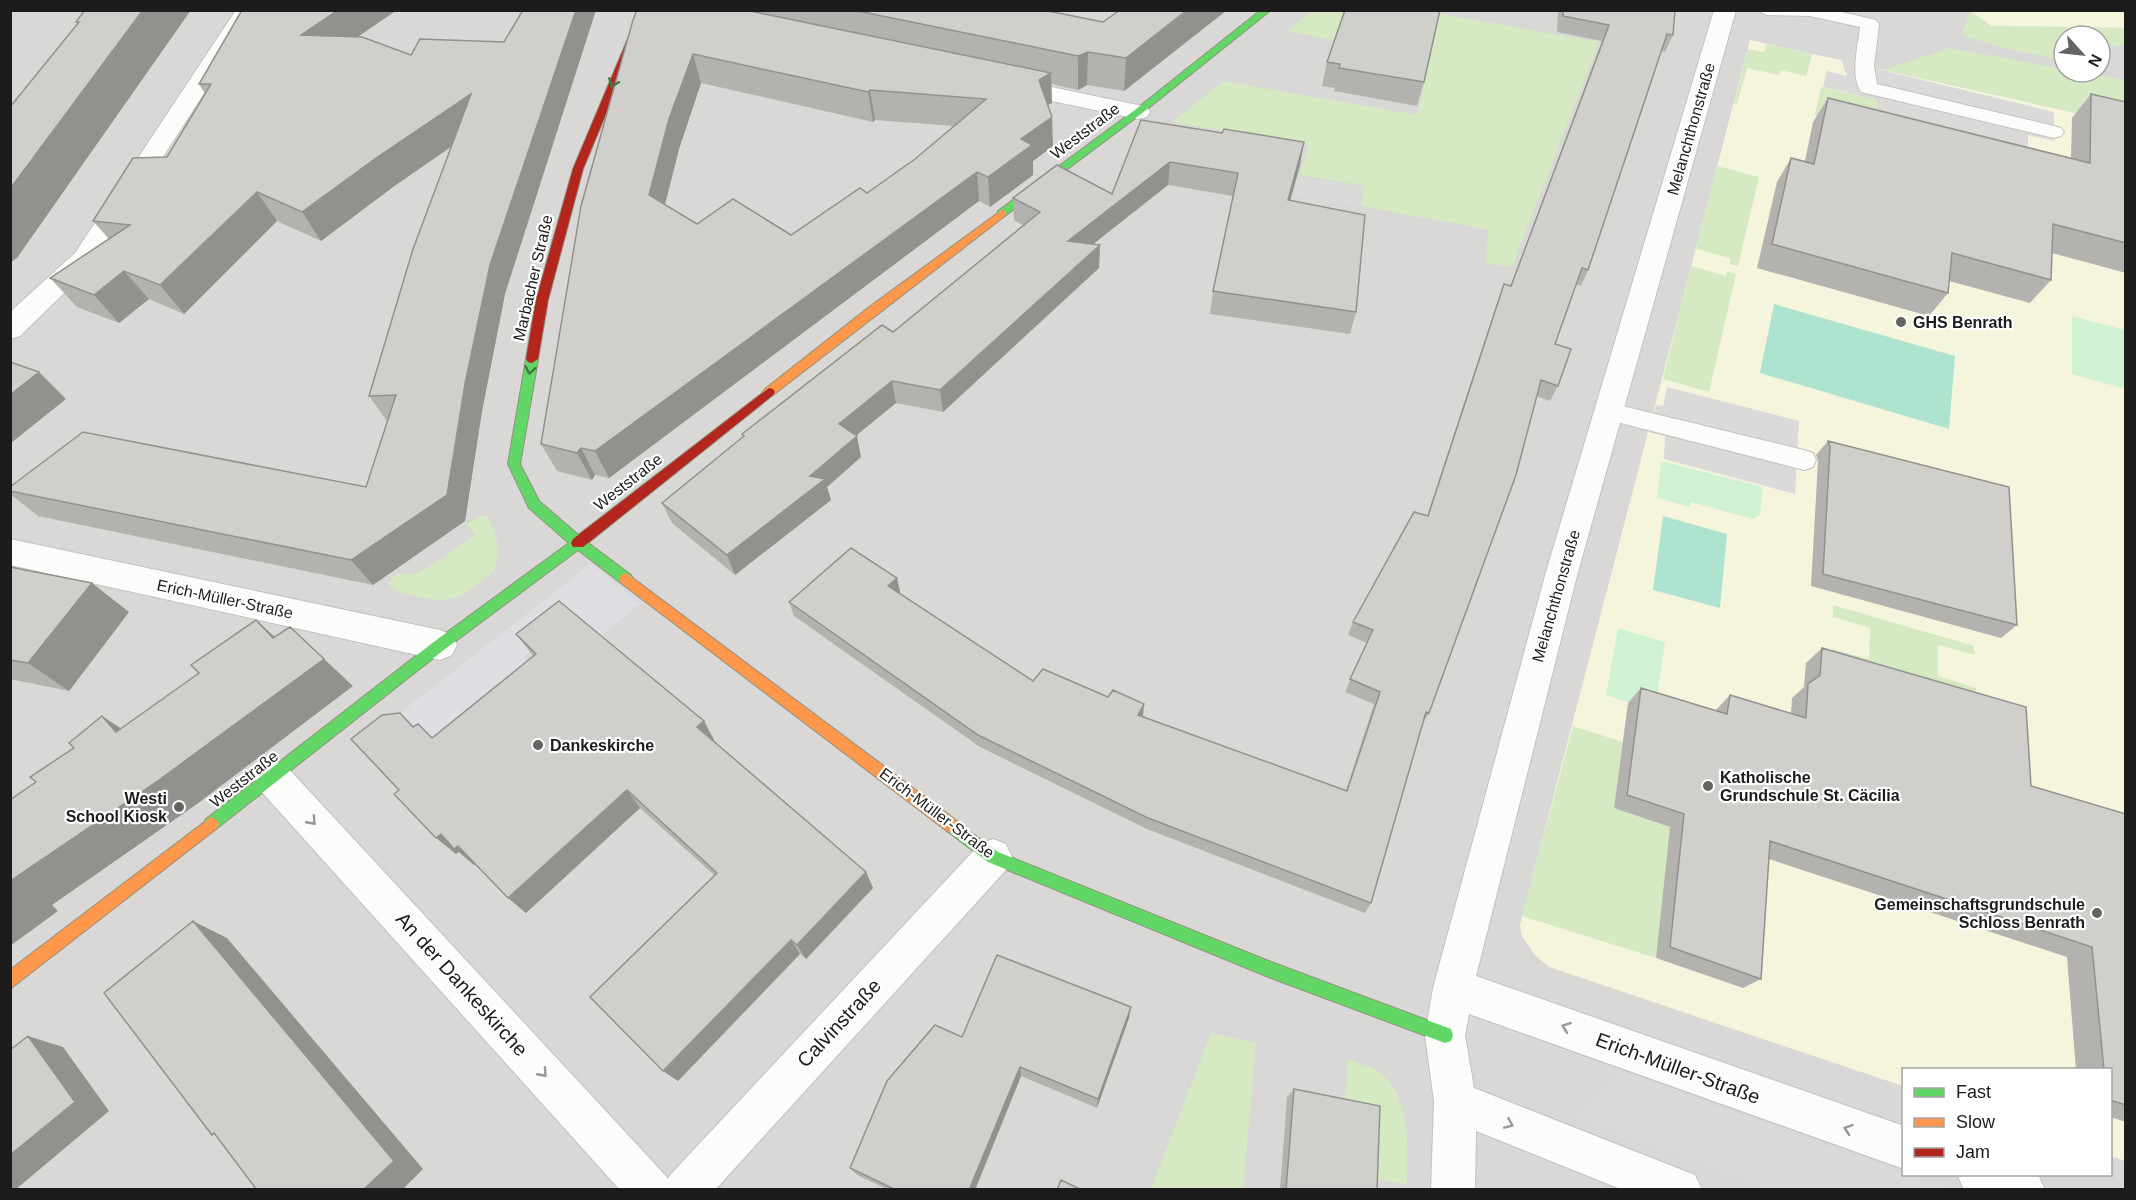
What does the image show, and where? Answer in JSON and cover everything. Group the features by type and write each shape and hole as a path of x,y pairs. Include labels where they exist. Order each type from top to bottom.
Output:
{"street":[{"path":"10,329 84,259 247,10"},
{"name":"Weststraße","path":"10,981 273,778 440,645 578,543 872,311 1138,112 1267,10"},
{"name":"Melanchthonstraße","path":"1453,1190 1455,1101 1445,1035 1453,988 1562,572 1725,10"},
{"name":"Marbacher Straße","path":"578,543 534,504 514,464 542,300 578,169 653,11"},
{"path":"988,81 1138,112"},
{"name":"Erich-Müller-Straße","path":"578,543 993,856 1270,970 1445,1035"},
{"name":"Erich-Müller-Straße","path":"10,552 440,645"},
{"name":"An der Dankeskirche","path":"273,778 650,1190"},
{"name":"Calvinstraße","path":"686,1190 993,856"},
{"name":"Erich-Müller-Straße","path":"1453,988 1902,1147"},
{"path":"1455,1101 1680,1190"},
{"path":"1984,1176 2023,1190"}],"lane":[{"path":"1766,10 1810,11 1870,24 1865,66 1868,88 2054,132"},
{"path":"1610,412 1804,460"}],"shaded area":[{"path":"11,11 2125,11 2125,1189 11,1189"},
{"path":"1970,11 2125,11 2125,28 2112,28 2112,24 2052,24 2052,27 1991,26"},
{"path":"1750,40 2125,124 2125,1161 2112,1156 2112,1068 1902,1068 1902,1086 1549,967 1535,955 1522,936 1520,925"},
{"path":"1841,60 2054,112 2054,141 2028,135 2028,150 1876,113 1877,100 1823,87 1827,71 1847,76"},
{"path":"1299,177 1363,188 1359,206 1294,195"},
{"path":"1667,387 1799,421 1795,494 1664,459 1665,436 1649,432 1656,405 1663,406"},
{"path":"591,564 640,604 600,637 574,615 523,657 536,670 448,754 390,721"},
{"path":"1620,1072 1902,1173 1902,1176 1911,1176 1947,1189 1773,1189 1575,1117"}],"green space":[{"path":"1312,11 1424,11 1599,42 1512,267 1485,263 1489,230 1361,206 1364,186 1300,175 1308,145 1172,122 1224,81 1417,115 1430,58 1287,31"},
{"path":"1971,11 1991,26 2052,27 2052,58 2000,47 1961,35"},
{"path":"2112,28 2125,28 2125,46 2112,46"},
{"path":"1767,44 1812,54 1806,76 1780,70 1779,75 1747,68 1737,104 1734,103 1748,49 1764,52"},
{"path":"1949,48 2052,67 2052,84 2112,84 2112,78 2125,80 2125,124 1884,70"},
{"path":"1821,87 1877,100 1876,112 2027,168 1815,115"},
{"path":"1717,166 1759,177 1738,266 1730,264 1730,258 1696,249"},
{"path":"1691,266 1726,276 1727,271 1736,274 1709,392 1663,379"},
{"path":"1774,304 1955,356 1949,429 1760,373"},
{"path":"2072,316 2125,330 2125,389 2072,374"},
{"path":"1661,461 1763,487 1760,515 1753,519 1691,502 1690,507 1657,498"},
{"path":"479,516 487,516 490,521 496,538 498,555 494,569 475,586 460,596 435,600 404,593 389,585 395,576 420,572 475,535 467,524"},
{"path":"1663,516 1727,534 1720,608 1653,590"},
{"path":"1833,605 1974,646 1975,655 1938,645 1938,676 1976,688 1977,702 1832,660 1832,649 1869,659 1870,628 1833,617"},
{"path":"1618,628 1665,642 1655,711 1606,695"},
{"path":"1573,726 1623,742 1614,808 1670,827 1656,958 1522,916"},
{"path":"1211,1033 1256,1043 1243,1189 1151,1189"},
{"path":"1348,1058 1382,1074 1392,1085 1399,1098 1406,1126 1407,1184 1373,1179 1345,1103"}],"building":[{"path":"85,10 143,10 10,189 10,107 79,22 76,22"},
{"path":"242,10 338,10 301,35 362,37 411,55 420,39 504,42 523,10 576,10 490,265 465,384 447,495 351,560 10,491 10,487 83,432 366,487 396,395 369,396 413,249 471,94 376,158 302,212 257,192 160,285 124,271 94,295 50,278 130,225 93,221 133,158 167,157 211,84 199,84"},
{"path":"637,10 745,10 1051,73 1039,80 1052,117 1021,139 1032,145 988,177 977,172 595,451 581,448 577,453 541,444 581,206","holes":["693,54 868,92 870,90 986,99 915,159 867,193 860,188 791,235 733,199 697,224 649,195 669,119"]},
{"path":"853,10 1043,10 1103,22 1120,10 1187,10 1126,58 1088,52 1078,56"},
{"path":"1345,10 1440,10 1424,82 1339,68 1340,64 1327,62"},
{"path":"1563,10 1675,10 1673,35 1667,34 1588,270 1582,268 1555,344 1571,349 1558,386 1541,380 1516,475 1429,713 1426,712 1371,903 1148,818 978,735 789,602 851,548 897,578 888,586 1033,681 1043,669 1108,697 1113,690 1144,704 1138,715 1347,791 1380,692 1350,679 1373,630 1353,622 1414,512 1428,516 1504,284 1511,286 1609,25 1563,16"},
{"path":"2091,94 2126,102 2126,243 2053,224 2051,280 1952,253 1948,293 1772,244 1791,158 1814,164 1828,98 2090,163"},
{"path":"1141,120 1222,133 1224,129 1304,142 1288,200 1365,215 1356,312 1213,291 1238,173 1170,162 1068,241 1100,245 940,390 892,381 839,424 857,436 810,476 825,479 727,555 662,503 744,436 742,434 882,325 893,332 1040,212 1013,198 1057,165 1112,194"},
{"path":"10,362 39,372 10,395"},
{"path":"1828,441 2009,487 2017,625 1823,574 1830,447"},
{"path":"10,567 92,583 28,663 10,660"},
{"path":"559,601 704,721 697,727 866,872 797,945 791,940 663,1071 590,997 717,873 627,790 508,898 458,846 454,849 441,834 436,838 394,794 399,790 351,739 382,715 400,713 413,727 418,724 432,738 536,654 516,634"},
{"path":"256,620 273,638 290,627 324,659 159,780 10,881 10,800 36,782 30,777 74,748 69,743 102,716 116,732 199,673 191,665"},
{"path":"1822,648 2026,707 2031,786 2126,814 2126,1105 2112,1101 2112,1068 2104,1068 2092,947 1770,841 1761,979 1670,947 1684,814 1627,795 1641,688 1727,714 1730,695 1806,718 1808,684 1820,675"},
{"path":"193,921 394,1161 363,1190 257,1190 214,1133 212,1135 104,993"},
{"path":"997,955 1131,1007 1098,1099 1020,1067 969,1190 896,1190 850,1168 887,1081 935,1025 962,1037"},
{"path":"28,1036 75,1102 10,1155 10,1050"},
{"path":"1294,1089 1380,1106 1377,1190 1286,1190"},
{"path":"1061,1180 1082,1190 1057,1190"}],"traffic: fast":[{"path":"1002,213 1138,112 1267,10"},
{"path":"532,359 514,464 534,504 578,543 626,579"},
{"path":"211,824 440,645 578,543"},
{"path":"952,826 993,857 1271,970 1445,1035"}],"traffic: slow":[{"path":"769,392 1002,213"},
{"path":"626,579 952,826"},
{"path":"10,981 211,824"}],"traffic: jam":[{"path":"532,359 542,300 578,169 645,10"},
{"path":"578,543 769,392"}],"place":[{"name":"GHS Benrath","path":"1901,322"},
{"name":"Dankeskirche","path":"538,745"},
{"name":"Katholische Grundschule St. Cäcilia","path":"1708,786"},
{"name":"Westi School Kiosk","path":"179,807"},
{"name":"Gemeinschaftsgrundschule Schloss Benrath","path":"2097,913"}]}
